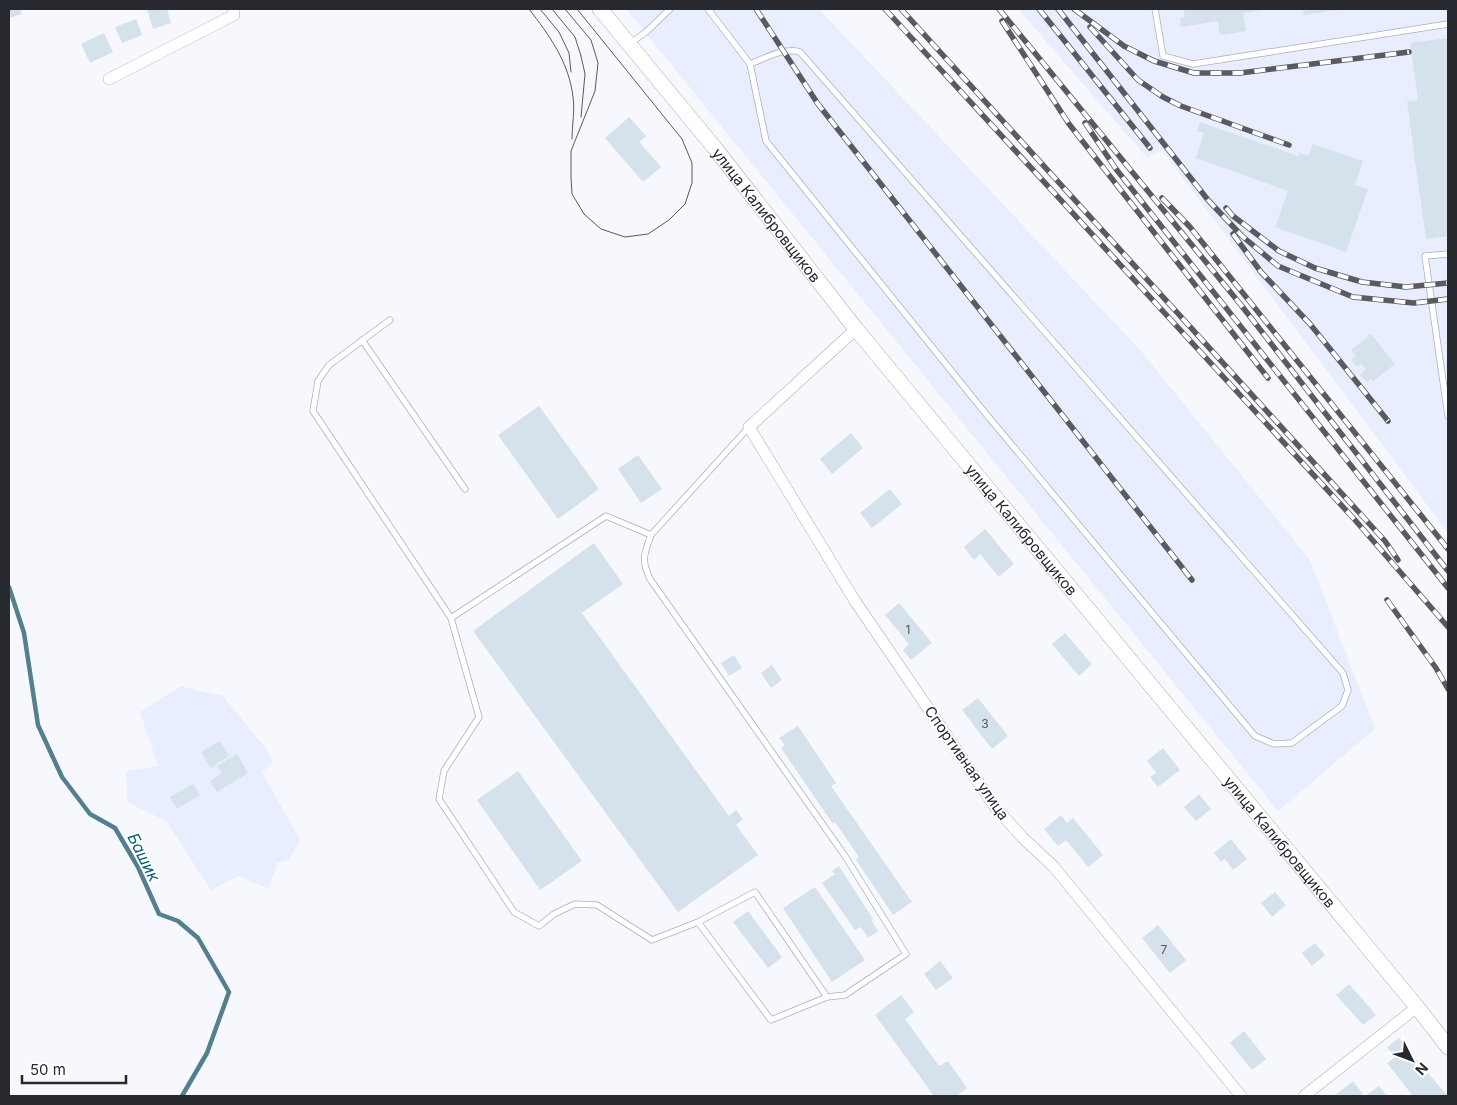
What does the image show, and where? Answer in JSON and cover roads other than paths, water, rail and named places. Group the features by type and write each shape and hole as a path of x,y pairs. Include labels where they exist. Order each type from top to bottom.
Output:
{"street":[{"path":"109,79 234,15 233,9"},
{"name":"улица Калибровщиков","path":"600,9 714,147 856,329 1417,1007 1448,1047"},
{"path":"749,427 856,329"},
{"name":"Спортивная улица","path":"749,427 855,601 996,808 1022,837 1054,867 1241,1096"},
{"path":"1304,1096 1417,1007"}],"lane":[{"path":"629,44 646,32 670,9"},
{"path":"708,9 750,64 766,142 986,414 1255,736 1274,744 1292,743 1342,706 1348,690 1343,673 800,52 794,50 784,52 750,64"},
{"path":"1155,9 1163,56 1193,64 1448,24"},
{"path":"1448,254 1425,256 1448,416"},
{"path":"390,320 329,365 318,381 314,411 451,618 479,717 444,771 439,799 514,912 539,926 554,914 575,904 597,905 652,940 698,922 755,892 827,997"},
{"path":"362,340 465,490"},
{"path":"698,922 771,1020 827,997 845,995 906,954 845,856 650,579 644,566 645,552 651,535 749,427"},
{"path":"451,618 606,516 651,535"}],"waterway":[{"name":"Башик","path":"9,587 24,633 38,725 62,777 90,814 115,828 138,867 159,914 178,921 198,938 229,992 207,1053 182,1096"}],"tram line":[{"path":"529,9 551,39 563,61 571,84 574,102 572,139"},
{"path":"540,9 559,32 569,53 571,72"},
{"path":"552,9 575,37 581,56 585,74 581,117"},
{"path":"565,9 591,40 598,63 595,91 571,151 572,194 584,214 601,229 625,237 648,234 669,220 685,204 692,183 692,163 682,139 577,9"}],"railway":[{"path":"756,9 818,104 1192,580"},
{"path":"885,9 1355,520 1448,627"},
{"path":"901,9 1385,541 1398,560"},
{"path":"999,9 1241,305 1448,571"},
{"path":"1039,9 1150,148"},
{"path":"1058,9 1208,200 1242,236 1278,266 1353,297 1414,303 1448,299"},
{"path":"1074,9 1124,46 1154,61 1194,73 1240,73 1409,52"},
{"path":"1002,21 1069,124 1268,378"},
{"path":"1090,27 1138,80 1163,97 1181,106 1289,145"},
{"path":"1085,123 1116,169 1448,588"},
{"path":"1162,198 1190,227 1448,549"},
{"path":"1226,208 1233,216 1279,251 1315,268 1362,282 1406,287 1448,283"},
{"path":"1233,234 1261,272 1310,324 1388,421"},
{"path":"1387,600 1436,668 1448,689"}]}
